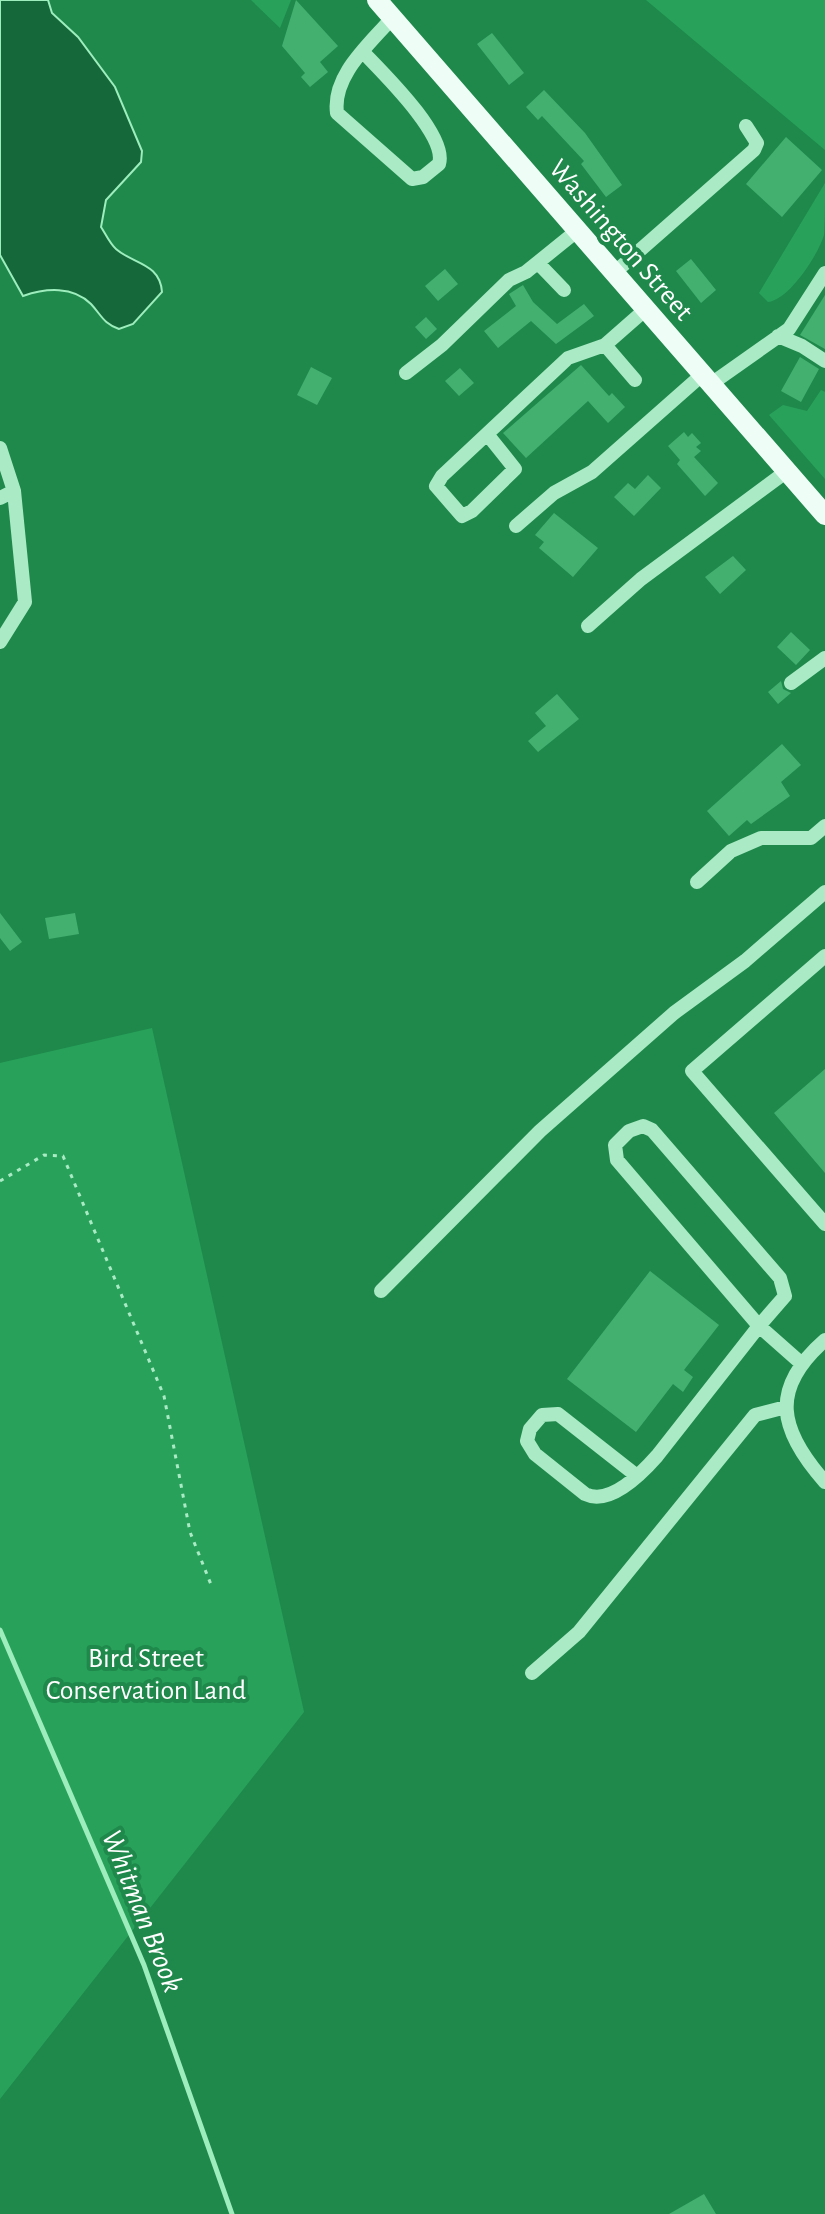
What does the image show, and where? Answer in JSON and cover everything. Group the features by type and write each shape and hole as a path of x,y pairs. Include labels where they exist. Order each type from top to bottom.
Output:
{"main road":[{"name":"Washington Street","path":"377,0 825,515"}],"street":[{"path":"363,52 406,100 440,147 439,164 423,177 412,179 337,113 335,98 348,70 363,52 392,18"},
{"path":"614,273 754,150 757,143 746,126"},
{"path":"406,373 442,345 509,280 538,263 578,230"},
{"path":"538,263 564,290"},
{"path":"516,526 554,493 592,472 707,379 789,329 825,273"},
{"path":"487,434 515,469 472,511 462,516 436,486 487,434 568,358 605,345 646,309"},
{"path":"778,336 802,346 825,361"},
{"path":"605,345 635,380"},
{"path":"0,448 14,491 25,602 0,642"},
{"path":"588,626 641,579 787,471"},
{"path":"0,498 14,491"},
{"path":"791,683 825,658"},
{"path":"697,882 731,851 761,838 811,838 825,826"},
{"path":"381,1291 540,1131 674,1013 745,961 825,892"},
{"path":"825,956 692,1071 825,1224"},
{"path":"637,1476 558,1414 548,1413 539,1417 528,1432 527,1441 532,1452 590,1497 603,1496 637,1476 657,1456 759,1326 783,1299 786,1292 782,1281 652,1130 643,1126 629,1131 615,1145 617,1160 759,1326 802,1364"},
{"path":"825,1340 802,1364 790,1384 787,1415 801,1453 825,1482"},
{"path":"532,1673 579,1632 755,1415 787,1415"}],"path":[{"path":"0,1181 44,1155 63,1156 164,1396 190,1532 212,1587"}],"green space":[{"path":"251,0 291,0 280,28"},
{"path":"646,0 825,0 825,150"},
{"path":"825,183 824,235 821,244 785,294 768,302 759,293"},
{"path":"821,390 825,392 825,479 769,415 783,405 807,411"},
{"name":"Bird Street Conservation Land","path":"152,1028 304,1712 0,2099 0,1063"}],"shaded area":[{"path":"0,0 48,0 52,13 78,37 115,87 142,151 141,162 106,200 101,227 116,249 145,265 160,282 162,292 133,324 119,329 114,327 84,298 68,291 41,291 23,296 0,255"}],"building":[{"path":"296,0 338,46 320,62 328,72 310,87 301,77 305,73 282,46"},
{"path":"492,33 524,73 509,85 477,44"},
{"path":"544,90 585,133 622,185 606,197 581,164 584,161 542,116 538,120 526,107"},
{"path":"786,137 822,170 782,217 746,184"},
{"path":"691,259 716,290 701,303 676,271"},
{"path":"445,269 458,284 438,301 425,286"},
{"path":"523,285 533,302 557,324 584,304 594,316 556,344 531,321 498,348 484,331 516,306 509,294"},
{"path":"825,295 825,349 800,335"},
{"path":"426,317 437,329 426,339 415,327"},
{"path":"800,357 819,369 801,402 781,391"},
{"path":"581,365 609,396 612,393 625,407 608,423 588,401 526,458 503,433"},
{"path":"311,367 332,378 317,405 297,395"},
{"path":"460,368 474,383 459,396 445,381"},
{"path":"684,432 688,437 692,433 701,443 696,447 701,451 694,457 718,483 705,496 677,464 680,460 668,446"},
{"path":"648,475 661,488 634,516 614,497 628,483 635,489"},
{"path":"554,513 598,548 573,577 539,548 544,542 535,535"},
{"path":"733,556 746,570 720,594 705,577"},
{"path":"791,632 810,650 796,665 777,647"},
{"path":"781,681 783,689 791,693 778,704 768,692"},
{"path":"557,694 579,719 538,752 528,741 546,726 535,713"},
{"path":"782,744 801,765 781,782 790,796 751,824 747,820 729,836 707,811"},
{"path":"0,913 22,942 10,951 0,938"},
{"path":"75,913 79,934 49,939 45,918"},
{"path":"825,1069 825,1173 774,1113"},
{"path":"650,1271 719,1325 684,1370 693,1377 683,1392 673,1384 636,1432 567,1379"},
{"path":"704,2194 716,2214 669,2214"}],"waterway":[{"name":"Whitman Brook","path":"0,1630 144,1965 232,2214"}]}
